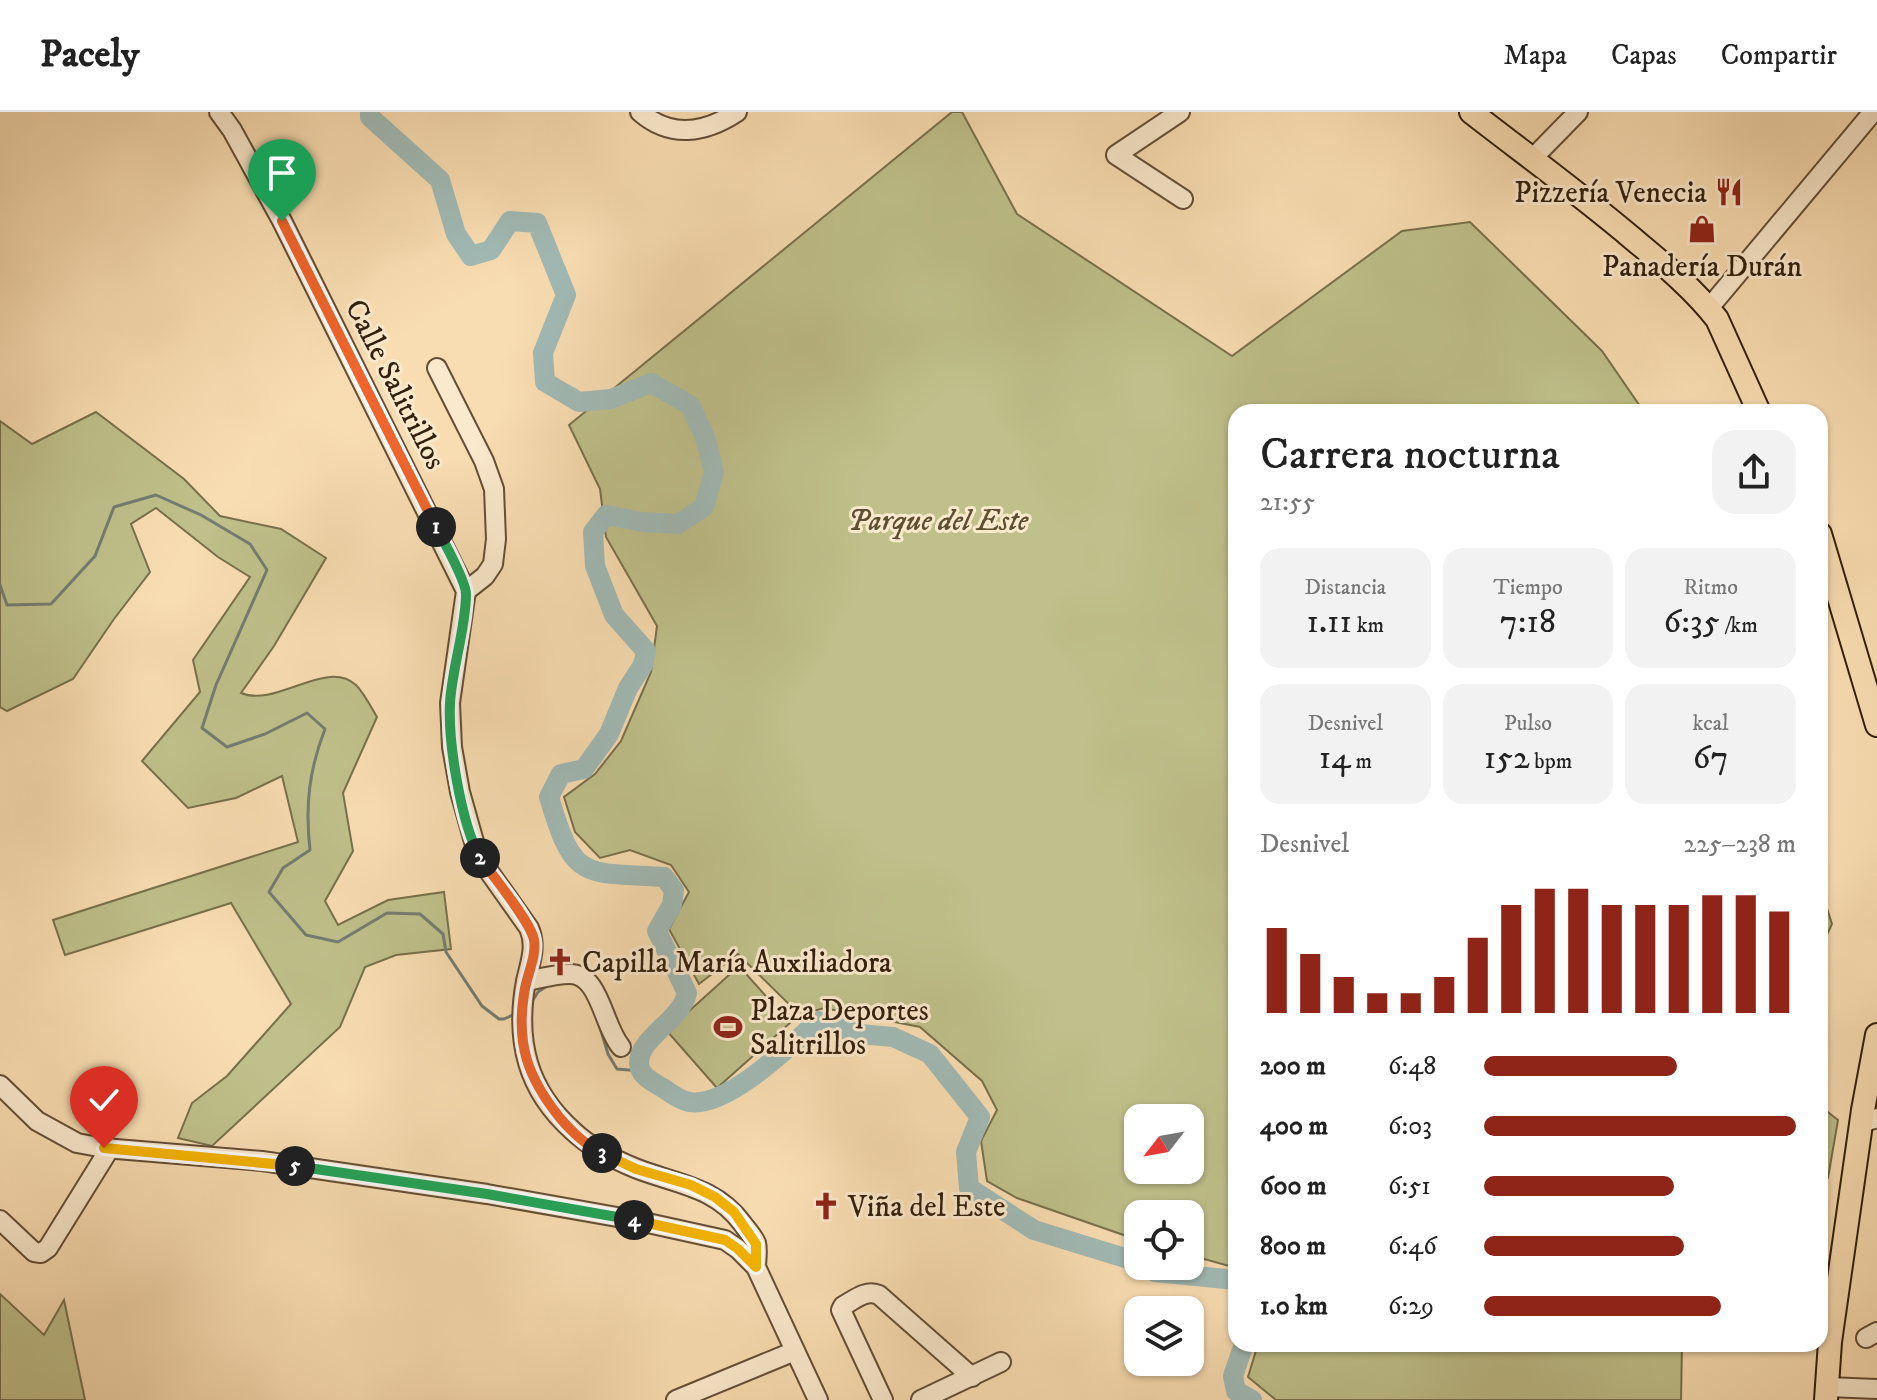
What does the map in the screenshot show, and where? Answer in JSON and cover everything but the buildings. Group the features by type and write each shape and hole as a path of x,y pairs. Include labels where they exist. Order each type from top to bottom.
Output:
{"main road":[{"path":"1471,112 1654,257 1709,308 1717,319 1755,404"},
{"path":"1828,561 1877,725"},
{"path":"1827,1393 1830,1342 1870,1114 1877,1035"}],"street":[{"name":"Calle Salitrillos","path":"219,112 282,221 466,591"},
{"path":"640,112 654,124 674,130 719,124 737,112"},
{"path":"1180,112 1116,155 1183,199"},
{"path":"1532,159 1578,112"},
{"path":"1709,308 1873,112"},
{"path":"437,368 484,461 494,489 496,539 493,564 485,576 466,591 450,703 452,747 478,856 535,941 522,1018 523,1048 532,1077 569,1128 590,1147 636,1169 691,1185 715,1197 734,1212 756,1244 756,1267"},
{"path":"525,988 572,974 584,977 592,984 612,1037 621,1047"},
{"path":"4,1098 77,1143 262,1161 487,1194 725,1240 756,1267 818,1400"},
{"path":"0,1220 34,1252 41,1253 48,1248 110,1148"},
{"path":"883,1400 841,1310 867,1293 879,1295 972,1377"},
{"path":"687,1398 795,1351"},
{"path":"921,1400 1001,1362"},
{"path":"1827,1393 1877,1389"}],"green space":[{"name":"Parque del Este","path":"952,112 962,112 1017,214 1232,356 1402,231 1470,222 1602,351 1638,404 1228,404 1228,1266 1204,1259 1204,1200 1124,1200 1124,1235 1017,1198 987,1181 981,1141 997,1110 982,1081 920,1027 824,1008 800,1015 738,954 699,984 669,929 689,892 671,865 630,850 600,858 575,832 564,797 595,774 621,741 651,672 657,626 606,537 600,489 569,425"},
{"path":"96,412 184,479 220,516 281,529 326,558 274,646 241,693 255,696 270,694 316,680 344,678 359,688 377,717 343,793 353,851 325,901 338,925 388,900 444,892 451,949 396,955 365,967 340,1027 212,1146 178,1138 192,1103 227,1076 291,1004 231,903 65,955 53,920 298,842 282,776 236,798 188,808 142,761 200,692 193,660 250,577 218,557 156,508 131,524 150,572 73,679 7,711 0,707 0,421 32,444"},
{"path":"1828,912 1832,924 1828,933"},
{"name":"Plaza Deportes Salitrillos","path":"739,966 790,1023 717,1088 667,1031"},
{"path":"1828,1112 1838,1120 1828,1178"},
{"path":"0,1294 44,1335 64,1300 85,1400 0,1400"},
{"path":"1256,1352 1682,1352 1681,1400 1276,1400 1248,1377"}],"waterway":[{"path":"370,112 370,117 440,180 456,234 471,256 491,250 510,221 537,223 566,295 543,353 545,382 579,402 611,399 651,383 690,405 705,437 714,472 704,507 678,524 642,522 606,515 593,532 595,566 614,615 646,651 643,665 628,688 609,734 584,769 561,774 549,797 566,845 586,867 599,872 664,877 674,890 672,905 657,931 687,993 677,1012 646,1045 639,1063 641,1072 679,1098 690,1102 705,1101 722,1095 758,1073 818,1021 860,1034 893,1037 930,1054 980,1117 966,1152 969,1188 1034,1230 1124,1258"},
{"path":"0,585 7,605 51,604 95,556 114,507 156,495 201,515 250,544 267,570 216,685 202,728 227,747 265,734 307,713 325,729 310,788 310,850 283,868 269,892 306,935 338,942 387,913 420,914 443,934 446,952 482,1006 499,1019 515,1014"},
{"path":"531,1003 538,992 550,984"},
{"path":"599,1024 608,1054 617,1069 641,1071"},
{"path":"1204,1277 1228,1279"},
{"path":"1241,1352 1233,1376 1236,1391 1252,1400"}],"place":[{"name":"Pizzería Venecia","path":"1729,192"},
{"name":"Panadería Durán","path":"1702,229"},
{"name":"Capilla María Auxiliadora","path":"560,962"},
{"name":"Plaza Deportes Salitrillos","path":"728,1027"},
{"name":"Viña del Este","path":"826,1206"}],"route":[{"path":"104,1148 262,1161 487,1194 634,1220 725,1240 756,1267 756,1244 734,1212 715,1197 691,1185 636,1169 590,1147 569,1128 532,1077 523,1048 522,1018 535,941 478,856 460,792 452,747 450,703 466,591 282,221"}]}
